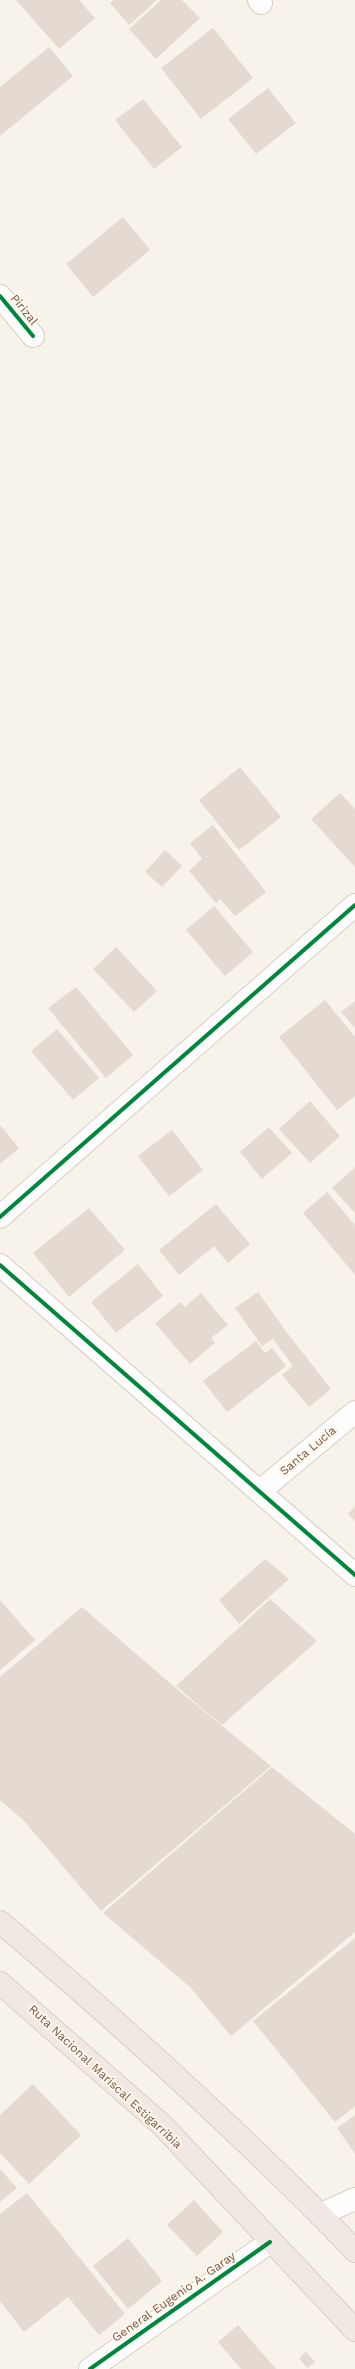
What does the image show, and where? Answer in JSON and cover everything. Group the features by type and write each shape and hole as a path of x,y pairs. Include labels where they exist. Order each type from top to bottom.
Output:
{"highway":[{"path":"0,1922 51,1964 192,2091 321,2214 355,2252"},
{"name":"Ruta Nacional Mariscal Estigarribia","path":"0,1983 162,2125 270,2242 355,2330"}],"street":[{"name":"Pirizal","path":"0,296 33,336"},
{"path":"0,1217 355,905"},
{"path":"0,1265 355,1575"},
{"name":"Santa Lucía","path":"260,1491 355,1412"},
{"path":"321,2214 355,2199"},
{"name":"General Eugenio A. Garay","path":"90,2369 270,2242"}],"building":[{"path":"16,0 79,0 95,18 59,49"},
{"path":"113,0 157,0 129,25 110,3"},
{"path":"161,0 182,0 200,18 156,59 129,29"},
{"path":"213,28 253,78 201,119 161,68"},
{"path":"49,47 73,76 0,136 0,87"},
{"path":"268,88 296,123 256,154 228,119"},
{"path":"143,99 182,147 154,169 115,120"},
{"path":"123,217 150,250 93,297 66,264"},
{"path":"240,767 281,817 239,850 199,800"},
{"path":"340,793 355,809 355,867 311,819"},
{"path":"213,825 266,892 235,916 220,899 216,903 189,871 202,859 190,843"},
{"path":"165,850 182,866 162,887 145,872"},
{"path":"214,906 253,952 225,976 186,930"},
{"path":"116,947 157,991 134,1012 93,969"},
{"path":"76,987 133,1055 106,1078 48,1008"},
{"path":"325,1000 355,1037 355,1096 337,1110 279,1037"},
{"path":"355,1001 355,1028 341,1012"},
{"path":"57,1029 99,1078 73,1100 31,1051"},
{"path":"310,1101 340,1136 310,1163 279,1129"},
{"path":"1,1126 19,1148 0,1164 0,1127"},
{"path":"269,1127 292,1153 262,1179 240,1152"},
{"path":"172,1130 203,1170 169,1196 138,1156"},
{"path":"355,1167 355,1213 332,1188"},
{"path":"327,1192 355,1225 355,1275 303,1213"},
{"path":"216,1204 250,1244 228,1263 214,1246 179,1275 159,1250"},
{"path":"89,1208 125,1250 69,1297 33,1253"},
{"path":"138,1264 163,1296 116,1333 91,1302"},
{"path":"258,1292 285,1330 262,1346 235,1308"},
{"path":"201,1293 228,1325 211,1338 215,1343 190,1364 155,1323 181,1302 185,1307"},
{"path":"285,1330 331,1389 309,1407 282,1375 293,1366 273,1339"},
{"path":"256,1341 265,1353 272,1348 286,1366 227,1412 203,1381"},
{"path":"355,1506 355,1521 348,1514"},
{"path":"265,1559 289,1579 239,1624 219,1600"},
{"path":"270,1599 317,1641 222,1725 176,1686"},
{"path":"0,1600 35,1640 0,1670"},
{"path":"82,1607 171,1684 271,1766 101,1911 24,1821 0,1800 0,1677"},
{"path":"272,1767 355,1834 355,1932 231,2036 190,1987 103,1913"},
{"path":"355,1938 355,2106 335,2122 253,2021"},
{"path":"33,2084 81,2135 29,2184 0,2153 0,2115"},
{"path":"355,2115 355,2154 337,2128"},
{"path":"0,2169 17,2188 0,2202"},
{"path":"27,2193 125,2314 99,2335 68,2297 24,2332 0,2301 0,2214"},
{"path":"194,2200 223,2232 197,2256 167,2225"},
{"path":"128,2238 162,2281 128,2309 93,2266"},
{"path":"238,2325 276,2369 241,2369 218,2342"},
{"path":"306,2352 315,2362 307,2368 299,2358"}],"cycle path":[{"path":"0,296 33,336"},
{"path":"0,1217 355,905"},
{"path":"0,1265 355,1575"},
{"path":"90,2369 270,2242"}]}
